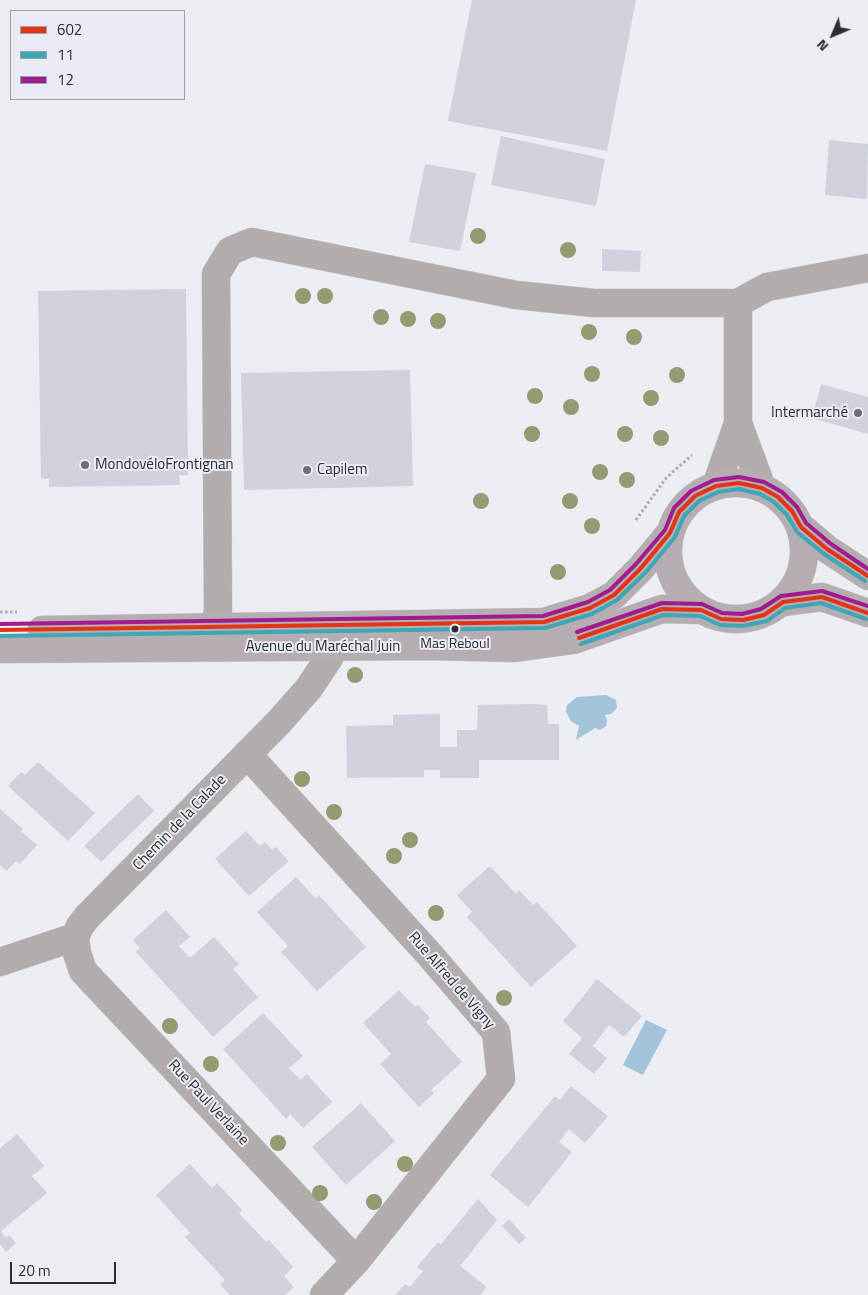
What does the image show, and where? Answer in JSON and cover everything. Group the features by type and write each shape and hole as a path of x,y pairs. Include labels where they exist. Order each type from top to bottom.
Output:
{"main road":[{"path":"739,483 762,488 778,497 792,510 801,527 805,547 803,568 796,587 783,602 764,615 743,620 721,619 701,610 684,596 672,577 668,555 670,533 680,512 696,496 716,486 739,483"},
{"path":"801,527 827,548 868,576"},
{"name":"Avenue du Maréchal Juin","path":"0,630 544,622 590,608 614,595 641,568 670,533"},
{"path":"783,602 822,598 868,613"},
{"name":"Avenue du Maréchal Juin","path":"0,650 333,646 515,648 573,640 662,609 701,610"}],"street":[{"path":"215,628 218,610 216,274 230,251 252,242 516,295 594,304 738,303 767,287 868,268"},
{"path":"716,486 738,424 738,303"},
{"path":"738,424 762,488"},
{"name":"Chemin de la Calade","path":"76,937 80,926 87,917 279,722 309,688 329,658 333,646"},
{"name":"Rue Alfred de Vigny","path":"247,754 429,954 496,1032 501,1079 356,1261 324,1295"},
{"path":"0,962 76,937"},
{"name":"Rue Paul Verlaine","path":"76,937 77,953 83,971 356,1261"}],"path":[{"path":"632,526 666,478 694,454"},
{"path":"0,612 20,612"}],"water":[{"path":"606,695 616,700 617,708 611,714 605,715 607,720 606,726 600,730 595,728 576,740 579,726 571,721 566,712 567,705 577,697"},
{"path":"646,1020 667,1030 643,1075 623,1065"}],"building":[{"path":"472,0 636,0 607,151 448,121"},
{"path":"501,136 605,159 596,206 491,185"},
{"path":"829,140 868,144 867,199 825,195"},
{"path":"425,164 476,173 460,251 409,242"},
{"path":"602,249 641,251 640,272 602,271"},
{"path":"186,289 188,475 179,475 180,485 49,487 49,479 41,478 38,291"},
{"path":"410,370 413,486 244,490 241,373"},
{"path":"821,384 868,397 868,434 812,418"},
{"path":"478,705 547,705 548,724 559,724 559,760 479,760 479,778 440,778 440,770 424,770 424,777 347,778 346,726 393,725 393,715 440,714 440,747 457,747 457,730 477,730"},
{"path":"38,762 95,813 68,841 8,786 21,772 25,775"},
{"path":"138,794 154,811 101,862 84,846"},
{"path":"0,809 23,829 21,831 37,845 20,864 16,861 7,871 0,865"},
{"path":"246,831 260,846 265,842 272,850 276,847 289,861 249,896 215,859"},
{"path":"490,866 516,894 519,890 533,905 537,902 577,946 531,987 467,917 472,912 457,895"},
{"path":"296,877 316,899 319,895 366,947 317,991 281,952 288,946 257,912"},
{"path":"166,910 190,937 179,946 190,958 214,937 239,964 233,969 258,997 213,1037 136,952 140,948 133,940"},
{"path":"597,979 642,1016 624,1037 609,1025 593,1046 607,1058 594,1074 569,1054 582,1038 563,1021"},
{"path":"399,990 415,1007 418,1005 430,1018 426,1022 462,1062 431,1090 434,1093 419,1107 380,1064 391,1054 363,1023"},
{"path":"263,1013 303,1056 289,1068 300,1080 307,1074 332,1102 303,1128 290,1114 286,1119 223,1049"},
{"path":"571,1086 608,1116 585,1143 569,1129 559,1142 572,1152 528,1207 490,1175 555,1096 560,1100"},
{"path":"361,1103 395,1141 346,1185 312,1147"},
{"path":"17,1134 44,1166 32,1176 47,1193 1,1231 6,1238 9,1235 16,1243 6,1252 0,1244 0,1148"},
{"path":"190,1164 212,1188 217,1183 242,1210 239,1213 266,1242 269,1240 293,1267 284,1276 294,1287 285,1295 230,1295 220,1284 225,1280 185,1237 190,1233 156,1195"},
{"path":"478,1199 497,1220 460,1266 487,1287 480,1295 395,1295 405,1284 410,1287 423,1271 417,1267 438,1242 441,1244"},
{"path":"509,1219 526,1238 519,1244 502,1226"}],"transit line":[{"name":"12","path":"0,624 543,616 588,602 610,590 636,564 665,530 674,508 691,491 714,480 739,477 764,482 782,492 797,507 806,523 831,544 868,569"},
{"name":"602","path":"0,630 544,622 590,608 614,595 641,568 670,533 679,512 695,496 716,486 739,483 762,488 778,497 792,511 801,527 827,549 868,576"},
{"name":"11","path":"0,636 545,628 592,614 617,600 646,572 675,537 684,516 699,501 718,492 739,489 760,494 774,502 787,515 797,532 824,554 865,581"},
{"name":"12","path":"577,632 662,603 702,604 722,613 742,614 761,609 781,596 822,591 868,606"},
{"name":"602","path":"579,638 662,609 701,610 721,619 743,620 764,615 783,602 822,597 868,613"},
{"name":"11","path":"581,644 663,615 700,616 720,625 743,626 767,621 785,608 821,603 866,619"}],"place":[{"name":"Intermarché","path":"858,413"},
{"name":"MondovéloFrontignan","path":"85,465"},
{"name":"Capilem","path":"307,470"},
{"name":"Mas Reboul","path":"455,629"}]}
